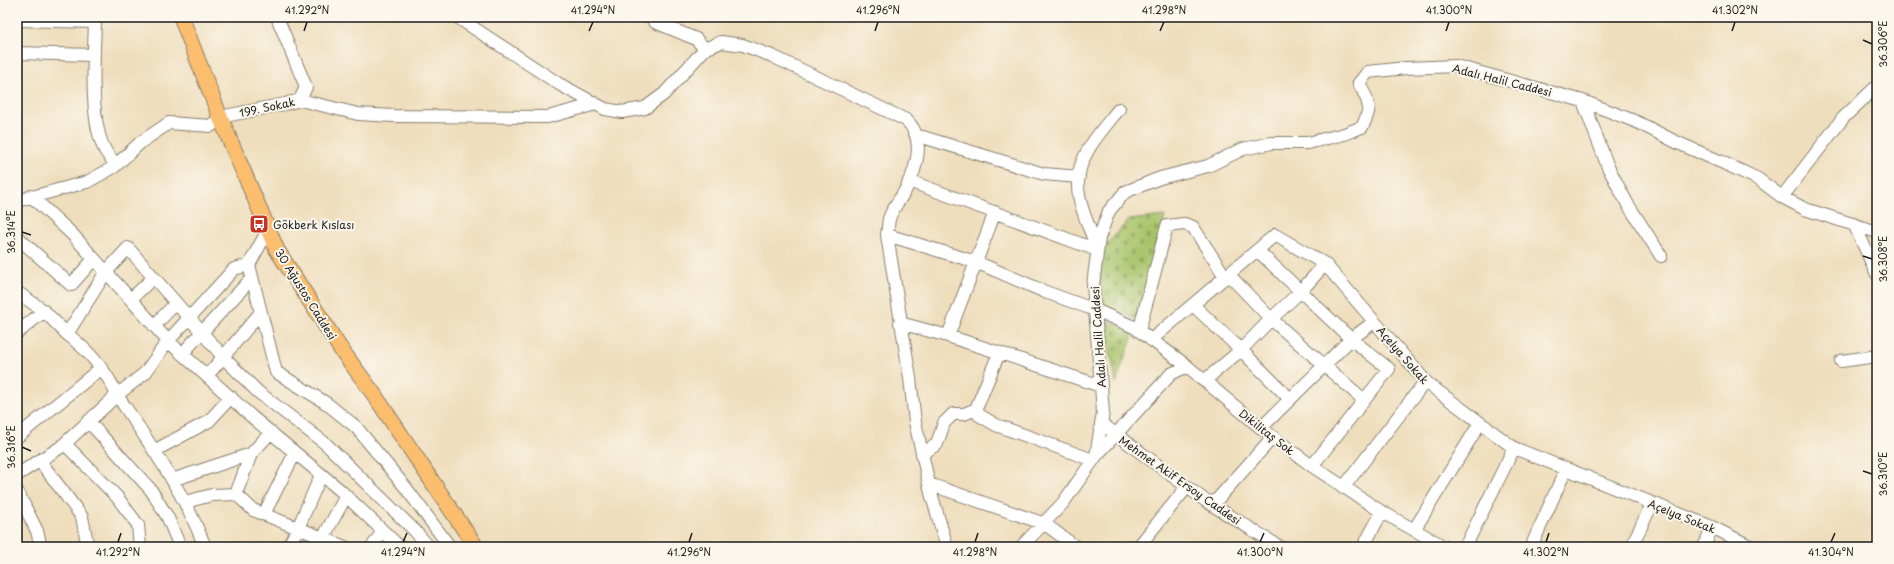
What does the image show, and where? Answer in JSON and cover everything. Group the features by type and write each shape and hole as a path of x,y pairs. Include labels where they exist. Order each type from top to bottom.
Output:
{"main road":[{"name":"30 Ağustos Caddesi","path":"181,17 220,116 277,250 340,348 373,393 476,547"}],"street":[{"name":"199. Sokak","path":"220,116 300,100 306,87 277,17"},
{"path":"457,17 559,84 605,109 622,112 645,108 664,94 705,49 721,42 743,45 772,56 906,120 914,127 919,145 916,164 890,218 887,235 910,378 915,422 929,484 947,547"},
{"path":"651,17 655,22 696,39 705,49"},
{"path":"17,20 95,19 94,56 96,120 104,150 116,164"},
{"path":"17,53 94,56"},
{"name":"Adalı Halil Caddesi","path":"1021,547 1064,503 1095,458 1103,412 1093,285 1099,238 1109,211 1126,192 1160,178 1208,166 1242,149 1272,143 1308,142 1344,134 1362,127 1368,115 1370,104 1359,84 1368,72 1406,68 1456,66 1583,101 1637,122 1676,142 1758,179 1782,197 1805,209 1877,232"},
{"path":"1782,197 1842,118 1877,86"},
{"path":"300,100 358,114 393,116 548,117 596,104"},
{"path":"1583,101 1608,167 1626,203 1661,256"},
{"path":"1097,250 1080,201 1078,184 1079,177 1081,165 1093,142 1119,109"},
{"path":"17,201 31,196 88,182 116,164 141,142 169,123 211,126 220,116"},
{"path":"916,134 1044,174 1079,177"},
{"path":"909,180 1097,250"},
{"path":"31,196 72,234 168,341 270,432 346,496 400,547"},
{"path":"948,336 994,212"},
{"path":"1139,331 1167,226 1184,224 1193,227 1227,276 1271,319 1364,400"},
{"path":"1854,224 1877,274"},
{"path":"268,230 249,265 276,372 326,402 356,427 406,488 450,547"},
{"name":"Dikilitaş Sok","path":"887,235 976,262 1043,292 1095,310 1139,331 1187,366 1273,438 1343,488 1382,512 1445,547"},
{"name":"Açelya Sokak","path":"1258,251 1275,235 1325,264 1427,383 1514,448 1534,458 1566,469 1712,527 1752,547"},
{"path":"17,237 71,285 94,259"},
{"path":"67,334 106,272 128,248 223,357 258,392 326,444 416,531 430,547"},
{"path":"1151,340 1258,251 1351,339 1389,370 1312,466"},
{"path":"1204,381 1241,350 1271,319 1302,291 1325,264"},
{"path":"17,475 65,444 144,373 168,341 234,269 249,265"},
{"path":"130,299 153,278"},
{"path":"182,354 252,278"},
{"path":"17,292 44,311 67,334 85,349 109,377 118,395 193,515 205,547"},
{"path":"154,326 176,303"},
{"path":"1193,305 1290,399"},
{"path":"17,333 44,311"},
{"path":"207,376 261,312"},
{"path":"1261,428 1351,339 1374,322"},
{"path":"900,323 948,336 1101,386"},
{"path":"922,454 937,444 944,422 952,414 964,414 976,409 999,353"},
{"path":"1841,361 1877,356"},
{"path":"976,409 979,415 996,425 1095,458 1171,374 1187,366"},
{"path":"17,437 101,368"},
{"path":"1343,488 1411,399 1421,387 1427,383"},
{"path":"154,451 209,421 231,397"},
{"path":"89,422 151,490 168,518 180,547"},
{"name":"Mehmet Akif Ersoy Caddesi","path":"1102,423 1116,435 1206,501 1280,547"},
{"path":"1414,530 1480,423"},
{"path":"236,494 251,454 270,432"},
{"path":"1206,501 1215,502 1273,438"},
{"path":"65,444 117,496 138,525 140,547"},
{"path":"1465,547 1514,448"},
{"path":"264,514 295,453"},
{"path":"172,480 251,454"},
{"path":"40,461 82,517 88,547"},
{"path":"1531,547 1566,469"},
{"path":"288,547 321,475"},
{"path":"929,484 1045,524 1076,547"},
{"path":"1138,547 1187,487"},
{"path":"17,491 22,513 37,531 41,547"},
{"path":"185,502 212,495 236,494 253,510 298,528 320,543 346,547"},
{"path":"320,543 346,496"},
{"path":"1631,547 1652,504"},
{"path":"1363,547 1382,512"},
{"path":"1704,547 1712,527"},
{"path":"372,547 383,531"}],"green space":[{"path":"1165,216 1140,321 1100,303 1101,250 1129,220"},
{"path":"1104,319 1134,332 1116,383"}],"place":[{"name":"Gökberk Kıslası","path":"259,224"}]}
